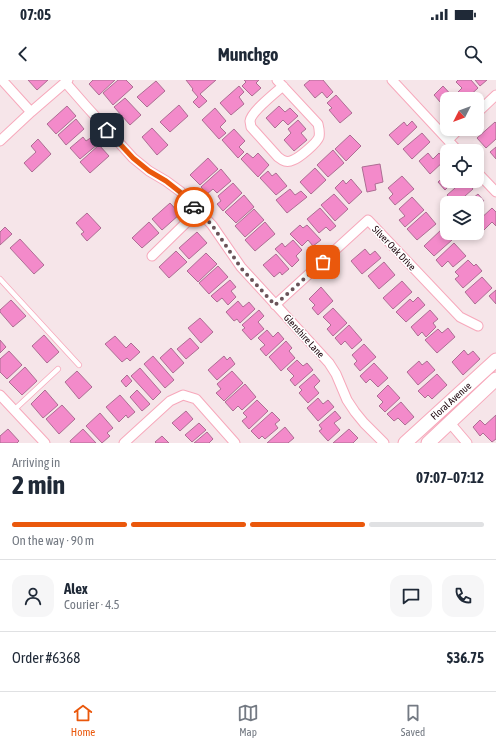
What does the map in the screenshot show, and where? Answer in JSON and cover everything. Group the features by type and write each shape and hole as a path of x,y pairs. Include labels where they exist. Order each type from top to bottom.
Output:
{"street":[{"path":"2,80 31,112"},
{"path":"392,80 452,144"},
{"path":"0,141 66,81"},
{"name":"Glenshire Lane","path":"66,81 86,106 133,158 180,192 212,225 241,268 328,363 336,374 347,400 355,412 384,443"},
{"path":"280,83 318,124 320,130 319,137 315,143 294,160 289,161 284,161 278,157 251,127 250,121 252,116 280,83"},
{"path":"484,106 496,95"},
{"path":"448,140 452,136"},
{"path":"484,179 496,192"},
{"path":"152,256 198,211"},
{"name":"Silver Oak Drive","path":"275,305 368,220 460,317 478,326"},
{"name":"Floral Avenue","path":"405,443 496,360"},
{"name":"Floral Avenue","path":"428,443 496,379"},
{"path":"0,395 45,443"},
{"path":"124,443 170,401 182,395 196,400 235,443"},
{"path":"450,423 467,443"}],"lane":[{"path":"0,279 79,365"},
{"path":"14,410 58,368"}],"building":[{"path":"28,80 48,80 37,90"},
{"path":"93,80 115,80 99,95 89,84"},
{"path":"118,80 126,80 133,87 113,105 103,93"},
{"path":"186,80 216,80 200,94 207,101 199,108 193,102 198,97"},
{"path":"244,80 259,80 256,83 261,88 252,96 242,86 246,82"},
{"path":"310,80 323,80 333,92 327,98 322,92 315,98 304,85"},
{"path":"458,80 471,80 478,88 474,92 458,92 462,88 456,82"},
{"path":"475,80 487,80 480,86"},
{"path":"156,81 165,91 147,107 137,97"},
{"path":"239,86 244,92 239,97 244,104 231,115 220,103"},
{"path":"443,86 449,92 440,92 440,102 434,95"},
{"path":"336,95 352,113 340,123 329,110 332,108 327,103"},
{"path":"125,98 141,115 130,125 114,107"},
{"path":"179,105 188,116 170,132 160,122"},
{"path":"67,106 76,116 56,134 47,124"},
{"path":"279,106 285,112 290,108 298,116 288,125 283,120 275,128 266,118"},
{"path":"215,108 226,121 220,127 226,133 219,139 202,120"},
{"path":"76,119 84,129 66,145 58,135"},
{"path":"298,120 306,129 301,133 307,140 294,151 284,140 291,133 288,129"},
{"path":"412,121 417,127 398,145 389,135 404,122 407,126"},
{"path":"495,122 496,123 496,139 486,148 477,138 479,136 484,136 484,132"},
{"path":"152,128 168,145 157,155 142,137"},
{"path":"234,129 245,141 239,147 244,152 238,158 222,140"},
{"path":"422,133 430,142 412,159 403,149"},
{"path":"350,135 361,146 346,161 335,149"},
{"path":"83,137 86,141 92,137 98,144 80,159 70,148"},
{"path":"38,139 51,154 32,172 24,163 36,152 31,146"},
{"path":"99,145 109,156 90,173 80,162"},
{"path":"496,147 496,159 490,152"},
{"path":"333,150 344,163 328,177 317,165"},
{"path":"247,153 253,158 258,153 269,165 258,177 241,159"},
{"path":"428,153 433,159 439,153 440,154 440,165 430,174 419,161"},
{"path":"208,158 218,169 200,185 190,175"},
{"path":"380,164 383,182 375,184 376,190 367,192 362,167"},
{"path":"315,168 326,180 311,194 300,182"},
{"path":"221,169 231,181 217,193 213,189 207,194 201,187"},
{"path":"268,171 272,176 276,173 287,186 276,195 260,178"},
{"path":"402,176 414,189 395,205 389,198 393,194 388,188"},
{"path":"351,179 362,192 349,204 335,188 343,180 346,184"},
{"path":"233,183 242,193 223,211 217,204 221,201 218,196"},
{"path":"455,188 473,189 465,196 447,195"},
{"path":"290,189 295,195 301,191 307,197 287,213 276,200"},
{"path":"334,194 348,209 335,221 321,205"},
{"path":"244,195 254,207 236,223 225,212"},
{"path":"412,197 424,210 405,227 399,220 405,216 399,209"},
{"path":"170,203 180,214 162,230 152,219"},
{"path":"320,208 336,226 330,231 326,227 319,233 307,219"},
{"path":"492,208 496,212 496,226 492,222 484,230 484,215"},
{"path":"254,209 264,220 245,237 235,226"},
{"path":"426,212 436,224 417,240 407,229"},
{"path":"87,213 101,228 87,241 81,234 84,232 76,223"},
{"path":"149,222 159,233 142,248 132,238"},
{"path":"265,222 275,234 255,251 245,240"},
{"path":"300,225 303,228 307,225 321,240 313,246 308,240 302,246 290,234"},
{"path":"5,227 12,234 0,245 0,232"},
{"path":"440,231 440,240 452,240 434,256 424,246"},
{"path":"197,232 207,243 189,259 179,248"},
{"path":"20,239 44,265 34,274 10,248"},
{"path":"293,240 302,250 296,256 299,260 292,267 275,249 282,243 285,247"},
{"path":"454,243 466,256 453,267 448,261 442,267 436,260"},
{"path":"365,249 370,255 375,251 381,258 362,274 351,261"},
{"path":"176,251 187,262 169,278 159,267"},
{"path":"206,253 217,264 198,282 187,271"},
{"path":"276,254 289,269 282,275 280,272 274,277 263,265"},
{"path":"468,260 474,266 476,264 482,271 463,288 455,279 459,276 455,272"},
{"path":"384,262 395,275 379,289 368,276"},
{"path":"218,266 228,277 209,294 199,283"},
{"path":"482,277 492,288 475,304 465,292"},
{"path":"230,280 236,287 231,291 236,297 228,305 222,298 217,302 211,296"},
{"path":"402,281 412,292 393,309 383,298"},
{"path":"321,287 333,301 318,315 312,308 315,305 309,299"},
{"path":"496,290 496,304 489,296"},
{"path":"418,297 425,305 406,322 396,312 410,299 413,302"},
{"path":"11,300 26,316 13,327 0,312 0,310"},
{"path":"238,301 243,307 249,302 255,309 240,323 237,319 234,321 226,312"},
{"path":"333,308 347,323 333,336 327,329 331,325 323,317"},
{"path":"259,310 264,316 258,322 264,329 251,340 242,330 245,328 242,325"},
{"path":"430,310 438,319 433,323 436,327 426,337 422,332 418,336 411,327"},
{"path":"200,318 213,332 201,343 188,328"},
{"path":"349,325 362,340 352,349 345,341 341,345 335,338"},
{"path":"448,328 455,337 437,353 425,340 438,329 442,333"},
{"path":"267,330 273,337 278,332 284,339 266,356 260,349 265,345 258,338"},
{"path":"44,335 59,352 47,363 32,346"},
{"path":"115,336 126,348 131,343 140,352 130,361 127,358 122,362 105,344"},
{"path":"190,338 199,348 186,359 177,349"},
{"path":"0,340 6,347 0,353"},
{"path":"286,341 292,348 289,351 295,358 281,371 269,357"},
{"path":"364,344 376,357 360,371 354,364 357,361 352,355"},
{"path":"171,348 184,363 173,373 160,358"},
{"path":"464,350 468,355 473,351 480,359 463,375 452,362"},
{"path":"9,351 22,365 7,379 0,372 0,359"},
{"path":"153,356 174,380 165,388 144,364"},
{"path":"224,356 227,360 230,357 235,364 217,380 208,370"},
{"path":"297,360 303,366 307,363 313,370 295,386 290,380 294,376 287,369"},
{"path":"419,361 422,365 427,361 435,370 418,385 407,372"},
{"path":"374,363 388,378 378,387 370,379 366,383 360,376"},
{"path":"25,367 37,381 22,395 9,382"},
{"path":"140,368 161,392 153,400 131,376"},
{"path":"77,371 92,387 79,399 65,382"},
{"path":"232,371 243,383 224,401 216,393 221,389 217,384"},
{"path":"314,374 320,381 314,387 319,393 308,403 299,393 302,390 299,387"},
{"path":"437,374 447,385 432,399 428,395 425,398 418,391"},
{"path":"127,375 132,381 126,387 121,381"},
{"path":"245,384 256,397 242,410 238,406 233,411 225,402"},
{"path":"388,385 400,398 385,412 379,406 383,402 377,396"},
{"path":"45,390 58,405 43,418 31,404"},
{"path":"137,390 150,404 142,411 130,397"},
{"path":"120,395 135,412 128,418 126,415 119,422 106,407"},
{"path":"318,398 323,404 328,400 334,407 318,421 307,408"},
{"path":"257,400 268,411 249,429 242,421 247,417 243,413"},
{"path":"401,402 414,417 405,425 398,418 394,421 387,414"},
{"path":"62,405 75,419 59,434 46,419"},
{"path":"186,411 193,419 180,431 172,423"},
{"path":"335,411 341,418 334,423 340,430 328,441 319,431 322,429 319,425"},
{"path":"272,412 280,420 275,424 278,428 265,439 262,436 259,439 251,431"},
{"path":"100,413 113,428 107,433 110,436 102,443 86,426"},
{"path":"496,415 496,439 492,442 483,433 480,436 473,427 480,420 485,425"},
{"path":"199,423 206,430 192,442 185,435"},
{"path":"285,427 294,438 288,443 267,443"},
{"path":"8,429 19,441 17,443 0,443 0,436"},
{"path":"83,429 96,443 71,443 70,441"},
{"path":"349,429 358,438 353,443 333,443"},
{"path":"207,432 213,439 209,443 194,443"},
{"path":"162,436 169,443 155,442"}],"way so far":[{"path":"194,207 212,225 241,268 275,305 323,262"}],"route":[{"path":"107,130 133,158 180,192 194,207"}]}
